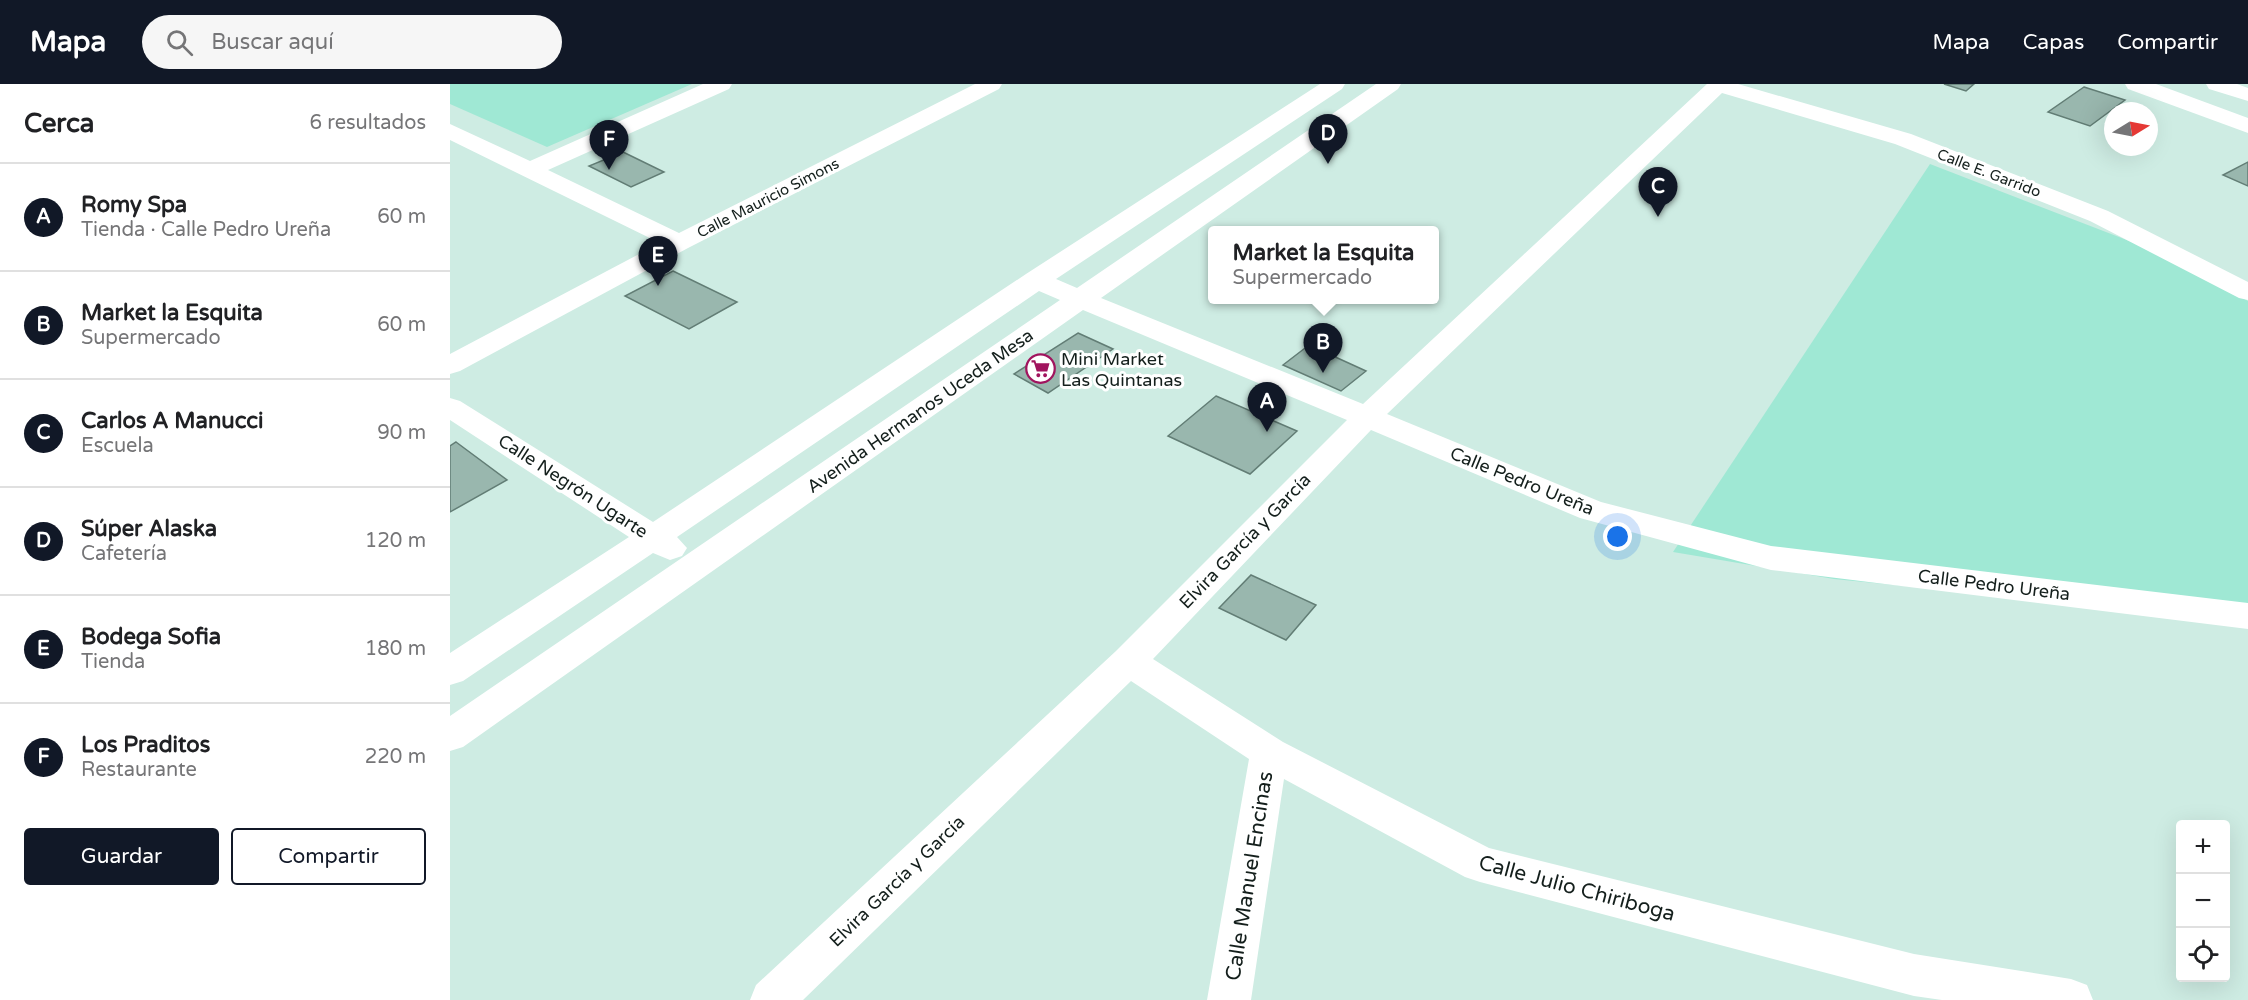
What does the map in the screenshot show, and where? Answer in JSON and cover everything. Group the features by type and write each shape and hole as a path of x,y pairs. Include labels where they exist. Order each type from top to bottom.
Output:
{"street":[{"path":"529,170 722,84"},
{"name":"Calle Mauricio Simons","path":"450,365 679,243 991,84"},
{"path":"450,671 654,537 1035,280 1334,84"},
{"name":"Avenida Hermanos Uceda Mesa","path":"450,736 1390,84"},
{"path":"2136,84 2248,126"},
{"path":"2217,84 2248,94"},
{"name":"Calle E. Garrido","path":"1719,85 1903,139 2099,216 2248,292"},
{"name":"Elvira García y García","path":"772,1000 1128,661 1366,418 1719,85"},
{"path":"450,131 679,243"},
{"name":"Calle Pedro Ureña","path":"1035,280 1591,510 1772,558 2248,616"},
{"name":"Calle Negrón Ugarte","path":"450,407 697,565"},
{"name":"Calle Julio Chiriboga","path":"1128,661 1269,753 1480,864 1914,975 2071,1000"},
{"name":"Calle Manuel Encinas","path":"1229,1000 1269,753"}],"green space":[{"path":"450,84 692,84 547,147 450,104"},
{"path":"1930,164 2176,259 2248,301 2248,620 1834,579 1673,552"}],"building":[{"path":"1944,84 1974,84 1966,91"},
{"path":"2084,87 2125,100 2104,102 2104,116 2090,126 2048,112"},
{"path":"623,152 664,172 631,187 589,166"},
{"path":"2248,162 2248,186 2223,175"},
{"path":"673,271 737,302 689,329 625,296"},
{"path":"1078,333 1113,349 1048,393 1014,374"},
{"path":"1309,345 1366,371 1341,391 1283,365"},
{"path":"1216,396 1297,431 1250,474 1168,436"},
{"path":"456,442 507,480 450,512 450,446"},
{"path":"1251,575 1316,605 1286,640 1219,608"}],"place":[{"name":"Súper Alaska","path":"1328,164"},
{"name":"Los Praditos","path":"609,170"},
{"name":"Carlos A Manucci","path":"1658,217"},
{"name":"Bodega Sofia","path":"658,286"},
{"name":"Mini Market Las Quintanas","path":"1040,369"},
{"name":"Market la Esquita","path":"1323,373"},
{"name":"Romy Spa","path":"1267,432"}]}
